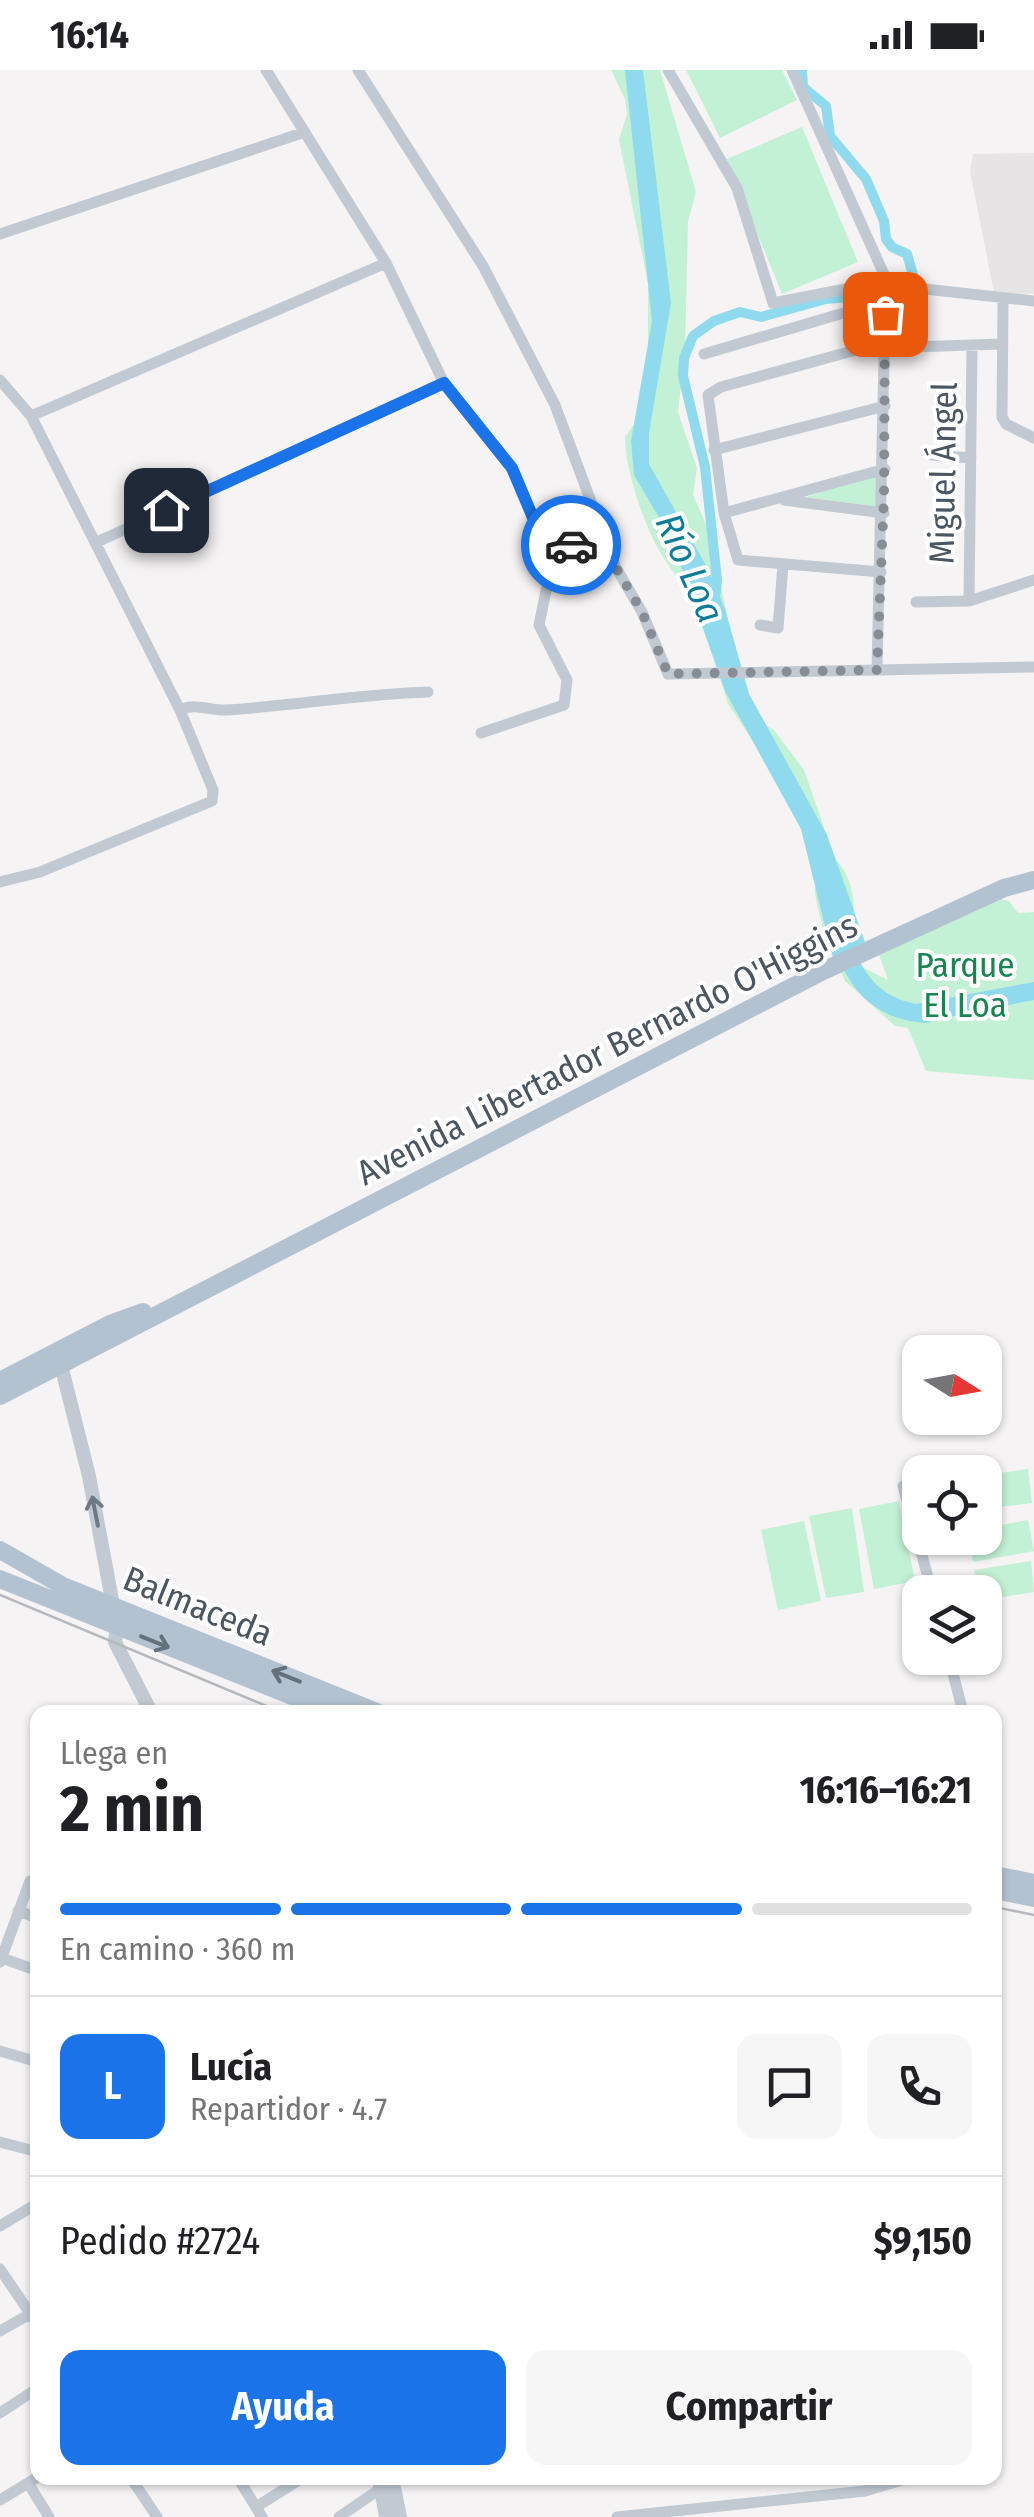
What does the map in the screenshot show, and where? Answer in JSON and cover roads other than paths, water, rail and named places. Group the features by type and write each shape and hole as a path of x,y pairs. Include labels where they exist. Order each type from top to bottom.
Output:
{"main road":[{"name":"Avenida Libertador Bernardo O'Higgins","path":"1,1384 62,1365 886,941 1004,888 1034,880"},
{"name":"Avenida Libertador Bernardo O'Higgins","path":"1,1384 110,1324 214,1286"},
{"name":"Balmaceda","path":"0,1550 32,1573 360,1705"},
{"name":"Balmaceda","path":"0,1578 314,1705"},
{"path":"1002,1876 1034,1882"},
{"path":"1002,1891 1034,1898"}],"street":[{"path":"266,70 386,263 444,383 512,468 534,520 564,542 615,566"},
{"path":"358,70 483,266 555,405 615,566 642,612 668,674 1034,668"},
{"path":"668,70 710,150 736,188 773,302 887,281"},
{"path":"792,70 887,281 877,670"},
{"path":"0,234 306,132"},
{"path":"32,416 386,263"},
{"path":"704,354 886,308 925,289 1034,301"},
{"path":"1002,302 1002,417 1006,424 1034,438"},
{"path":"881,572 742,562 735,553 724,513 708,395 713,390 885,342"},
{"path":"912,347 1002,344"},
{"name":"Miguel Ángel","path":"969,601 972,346"},
{"path":"0,380 32,416 38,436 97,542 180,710 213,790 212,800 40,872 0,882"},
{"path":"97,542 444,383"},
{"path":"714,450 885,406"},
{"path":"932,455 972,458"},
{"path":"724,513 885,469"},
{"path":"778,500 884,513"},
{"path":"480,733 564,705 569,695 568,680 540,625 547,586 532,528 534,520"},
{"path":"760,625 778,628 783,566"},
{"path":"916,602 969,601 1034,580"},
{"path":"180,710 187,706 224,710 353,694 428,692"},
{"path":"62,1365 113,1606 115,1642 147,1705"},
{"path":"953,1675 961,1705"},
{"path":"30,1880 1,1960 30,1969"},
{"path":"18,1911 30,1915"},
{"path":"0,1920 13,1924"},
{"path":"0,2051 30,2060"},
{"path":"0,2142 30,2150"},
{"path":"0,2226 30,2208"},
{"path":"0,2269 30,2313"},
{"path":"0,2331 30,2320"},
{"path":"0,2413 30,2393"},
{"path":"0,2500 30,2482"},
{"path":"35,2485 49,2517"},
{"path":"136,2485 157,2517"},
{"path":"242,2485 259,2512 293,2485"},
{"path":"339,2517 377,2485"},
{"path":"379,2485 386,2517"},
{"path":"393,2485 400,2517"},
{"path":"617,2517 865,2491 885,2485"}],"water":[{"path":"625,70 643,70 671,303 649,433 649,464 708,569 725,609 749,694 827,835 866,945 834,962 801,829 725,691 671,538 634,475 631,441 652,321"},
{"path":"1034,982 1034,1000 929,1021 911,1020 906,1011 916,1004"}],"waterway":[{"path":"802,70 803,87 826,106 830,136 866,179 884,221 886,239 892,247 907,254 916,285 907,291"},
{"path":"715,598 717,580 705,467 683,376 684,358 693,336 714,321 740,312 761,317 826,299 884,294"},
{"name":"Río Loa","path":"844,947 864,985 874,994 897,1008 926,1014"}],"railway":[{"path":"0,1595 264,1705"},
{"path":"1002,1908 1034,1915"}],"park label":[{"name":"Parque El Loa","path":"965,985"}]}
